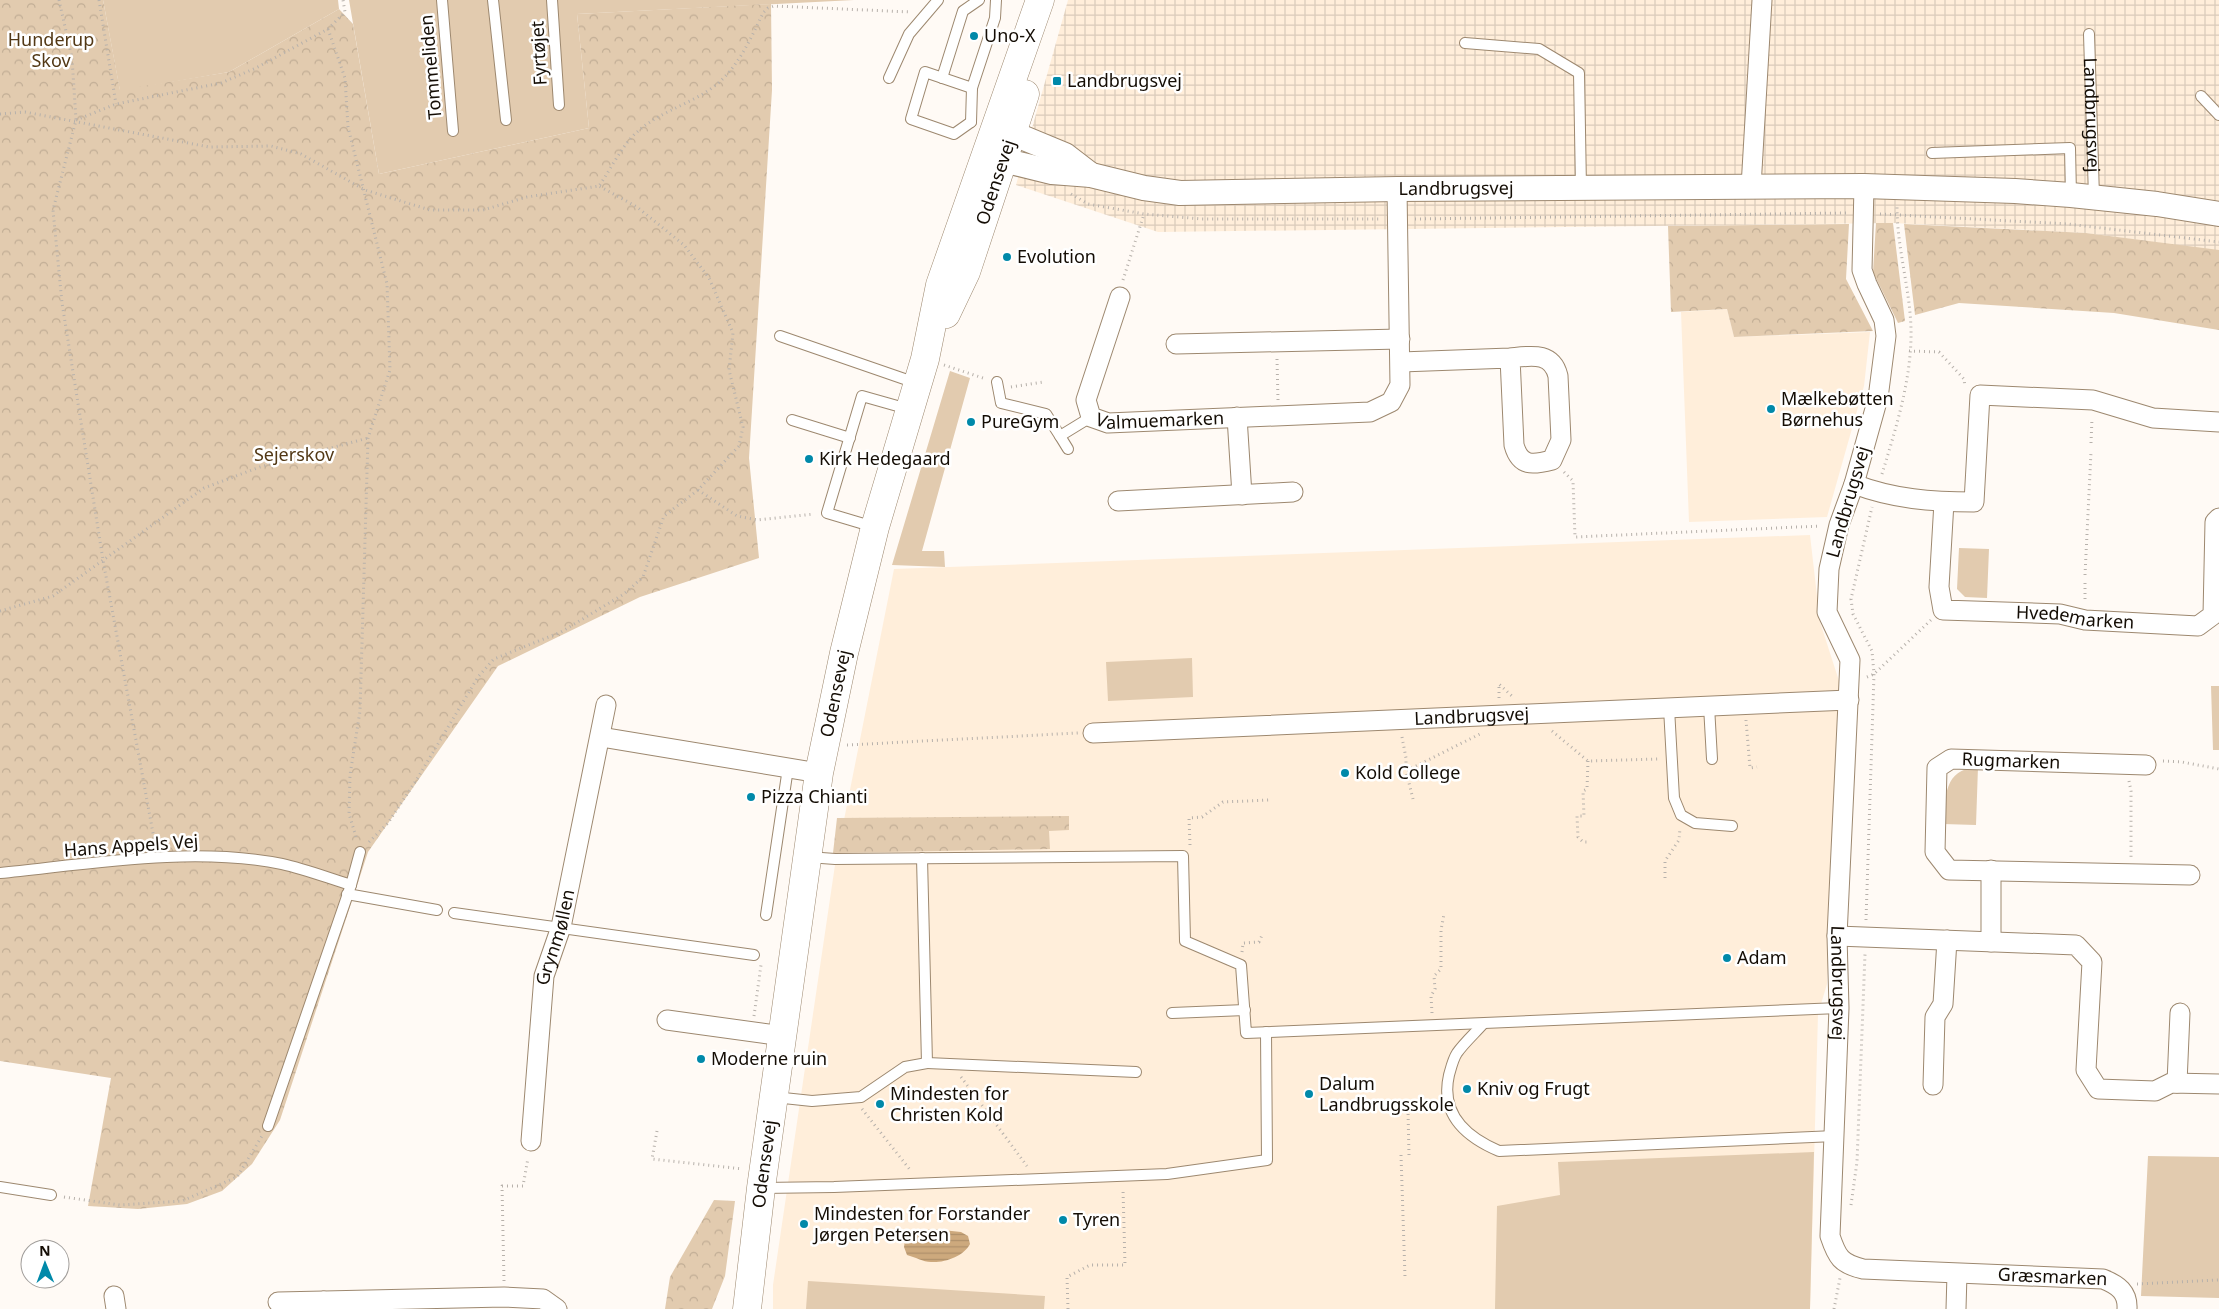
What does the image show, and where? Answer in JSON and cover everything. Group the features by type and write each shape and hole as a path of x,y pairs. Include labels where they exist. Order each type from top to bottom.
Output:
{"main road":[{"name":"Odensevej","path":"745,1303 819,773 844,653 875,527 921,371 966,272 990,137 1040,0"},
{"name":"Odensevej","path":"990,137 1040,42 1047,0"}],"street":[{"path":"1752,187 1762,0"},
{"name":"Landbrugsvej","path":"990,137 1052,172 1091,175 1144,188 1180,193 1397,189 1864,186 2082,196 2157,204 2219,214"},
{"name":"Landbrugsvej","path":"1843,1262 1835,1251 1830,1236 1838,1008 1837,936 1850,660 1827,612 1829,569 1840,525 1854,484 1878,398 1886,336 1884,320 1862,270 1864,186"},
{"name":"Valmuemarken","path":"1120,297 1086,400 1091,417 1108,423 1370,412 1391,402 1400,385 1397,189"},
{"path":"1176,344 1400,339"},
{"path":"1401,362 1537,356 1547,359 1555,365 1558,376 1561,440 1552,460 1539,464 1529,463 1522,460 1516,454 1510,358"},
{"path":"1854,484 1876,492 1908,499 1974,502 1980,395 2093,400 2153,418 2219,422"},
{"name":"Valmuemarken","path":"1237,417 1242,495"},
{"path":"1118,501 1293,492"},
{"path":"1943,610 1939,587 1944,502"},
{"name":"Hvedemarken","path":"1943,610 2060,614 2085,620 2198,626 2213,615 2215,522 2219,518"},
{"name":"Landbrugsvej","path":"1093,733 1849,700"},
{"name":"Grynmøllen","path":"531,1141 544,976 561,927 606,705"},
{"path":"601,737 819,773"},
{"name":"Rugmarken","path":"2146,765 1950,759 1937,768 1935,852 1949,870 2130,873 2190,876"},
{"path":"1991,870 1991,942"},
{"path":"1837,936 2076,945 2092,962 2086,1070 2098,1089 2155,1091 2171,1083 2219,1084"},
{"path":"1933,1085 1935,1017 1943,1004 1948,940"},
{"path":"2178,1083 2180,1013"},
{"path":"667,1020 783,1036"},
{"name":"Græsmarken","path":"1843,1262 1863,1269 2104,1279 2122,1289 2127,1300 2127,1309"},
{"path":"1956,1309 1957,1274"},
{"path":"278,1302 324,1305 504,1297 543,1299 556,1309"}],"lane":[{"name":"Tommeliden","path":"442,0 453,131"},
{"path":"493,0 506,120"},
{"name":"Fyrtøjet","path":"552,0 559,105"},
{"path":"889,78 908,34 938,0"},
{"path":"942,78 962,11 979,0"},
{"path":"972,88 925,72 910,119 954,134 990,137 972,88 995,18 996,0"},
{"name":"Landbrugsvej","path":"2082,196 2090,34"},
{"path":"1465,44 1539,49 1579,73 1581,188"},
{"path":"2201,96 2219,115"},
{"name":"Landbrugsvej","path":"1932,153 2070,148 2082,196"},
{"path":"780,336 921,371"},
{"path":"997,382 1002,403 1046,414 1068,449"},
{"path":"875,527 827,513 862,396 909,409"},
{"path":"1060,436 1091,417"},
{"path":"792,420 850,438"},
{"path":"1709,706 1712,759"},
{"path":"1668,708 1674,798 1681,815 1695,823 1732,826"},
{"path":"766,915 788,768"},
{"path":"268,1126 349,890 360,852"},
{"path":"807,857 1183,856 1185,941 1241,965 1246,1032 1483,1024 1838,1008"},
{"name":"Hans Appels Vej","path":"0,873 158,857 229,858 282,864 349,890 437,910"},
{"path":"922,858 927,1063"},
{"path":"454,913 754,955"},
{"path":"1172,1013 1245,1010"},
{"path":"1483,1024 1457,1053 1452,1065 1447,1089 1450,1106 1456,1120 1473,1138 1499,1151 1835,1136"},
{"path":"762,1179 921,1184 1166,1174 1267,1160 1266,1032"},
{"path":"774,1097 812,1101 854,1099 861,1097 905,1067 927,1063 1136,1072"},
{"path":"0,1187 51,1195"}],"path":[{"path":"59,0 72,58 76,120 53,210 62,303 103,560 158,857"},
{"path":"99,0 116,104"},
{"path":"0,114 25,112 76,120 116,104 221,83 256,68 328,29 345,12 343,0"},
{"path":"328,29 345,78 348,127 387,284 390,370 368,438 360,711 350,775 349,814 360,852 388,823 418,779 478,677 494,659 561,632 624,594 643,577 664,516 698,490 739,446 743,427 729,370 733,333 709,278 684,246 637,207 598,186"},
{"path":"1850,1207 1857,1162 1874,674 1872,651 1854,614 1850,599 1866,526 1895,431 1907,372 1911,328 1897,214 1898,187"},
{"path":"1068,192 1088,204 1144,214 1202,219 1396,219 1863,213 2068,224 2219,242"},
{"path":"1120,297 1120,290 1144,214"},
{"path":"1277,342 1278,416"},
{"path":"1909,351 1939,352 1964,379 1966,389 1980,395"},
{"path":"2091,443 2093,400"},
{"path":"0,611 53,596 204,488 260,467 368,438"},
{"path":"2085,574 2091,452"},
{"path":"1552,460 1573,482 1575,536 1840,525"},
{"path":"698,490 738,516 756,520 827,513"},
{"path":"1874,674 1943,610"},
{"path":"1406,771 1500,724 1499,684 1531,714 1588,761 1672,758"},
{"path":"1745,705 1750,768 1757,768"},
{"path":"1399,720 1406,758 1406,771 1413,799"},
{"path":"825,746 1093,733"},
{"path":"1588,761 1587,789 1583,790 1584,816 1577,816 1578,837 1583,842 1589,842"},
{"path":"2146,765 2150,761 2182,762 2219,769"},
{"path":"2126,764 2131,791 2130,873"},
{"path":"1183,856 1190,846 1189,818 1202,817 1223,802 1270,800"},
{"path":"1665,878 1665,861 1679,840 1681,815"},
{"path":"1432,1026 1431,996 1435,989 1434,976 1440,969 1441,930 1444,914"},
{"path":"1241,965 1243,943 1259,942 1263,933"},
{"path":"752,1032 762,956 754,955"},
{"path":"927,1063 956,1070 1037,1179"},
{"path":"854,1099 921,1184"},
{"path":"1409,1155 1408,1111 1450,1106"},
{"path":"51,1195 120,1205 182,1201 237,1177 268,1126"},
{"path":"657,1131 652,1159 762,1179"},
{"path":"504,1297 502,1186 523,1186 531,1141"},
{"path":"1401,1155 1406,1277"},
{"path":"1068,1309 1067,1276 1090,1265 1126,1265 1123,1176"},
{"path":"1834,1309 1843,1262"},
{"path":"2122,1289 2141,1282 2219,1280"}],"shaded area":[{"path":"1068,0 2219,0 2219,251 2086,233 1893,223 1158,232 1016,185"},
{"name":"Mælkebøtten Børnehus","path":"1727,309 1734,337 1870,332 1864,386 1827,517 1689,522 1681,312"},
{"path":"1810,535 1820,622 1840,684 1827,984 1818,1014 1810,1309 773,1309 773,1285 835,865 894,569"},
{"path":"933,1229 961,1232 968,1236 970,1244 959,1255 942,1261 928,1262 907,1255 904,1247 905,1240 915,1232"}],"green space":[{"name":"Sejerskov","path":"0,0 103,0 120,90 229,72 339,9 353,24 379,174 589,128 577,14 771,4 772,90 749,458 759,558 640,597 498,666 368,852 280,1120 252,1164 222,1191 187,1204 138,1209 88,1206 111,1078 0,1061"},
{"path":"103,0 338,0 339,9 229,72 120,91"},
{"path":"349,0 854,0 577,14 589,128 379,174"},
{"path":"1876,223 1893,223 1905,321 1898,323 1873,272"},
{"path":"1849,224 1846,279 1873,331 1734,337 1727,309 1671,312 1668,226"},
{"path":"1904,224 2086,233 2219,250 2219,330 2114,313 1959,303 1915,315"},
{"path":"950,371 970,378 922,551 944,551 945,567 892,565"},
{"path":"1959,548 1989,549 1987,598 1965,597 1957,589"},
{"path":"1192,658 1193,697 1108,701 1106,662"},
{"path":"2211,686 2219,686 2219,750 2213,750"},
{"path":"1978,767 1976,825 1943,824 1946,795 1952,779 1958,773"},
{"path":"1069,816 1069,830 1049,831 1050,849 833,853 837,818"},
{"path":"1814,1152 1810,1309 1495,1309 1497,1206 1560,1195 1558,1162"},
{"path":"2148,1156 2219,1157 2219,1298 2141,1296"},
{"path":"714,1200 735,1201 725,1276 712,1309 665,1309 670,1277"},
{"path":"808,1281 1045,1296 1044,1309 806,1309"}],"place":[{"name":"Uno-X","path":"974,36"},
{"name":"Landbrugsvej","path":"1057,81"},
{"name":"Evolution","path":"1007,257"},
{"name":"Mælkebøtten Børnehus","path":"1771,409"},
{"name":"PureGym","path":"971,422"},
{"name":"Kirk Hedegaard","path":"809,459"},
{"name":"Kold College","path":"1345,773"},
{"name":"Pizza Chianti","path":"751,797"},
{"name":"Adam","path":"1727,958"},
{"name":"Moderne ruin","path":"701,1059"},
{"name":"Kniv og Frugt","path":"1467,1089"},
{"name":"Dalum Landbrugsskole","path":"1309,1094"},
{"name":"Mindesten for Christen Kold","path":"880,1104"},
{"name":"Tyren","path":"1063,1220"},
{"name":"Mindesten for Forstander Jørgen Petersen","path":"804,1224"}],"park label":[{"name":"Hunderup Skov","path":"51,50"}]}
